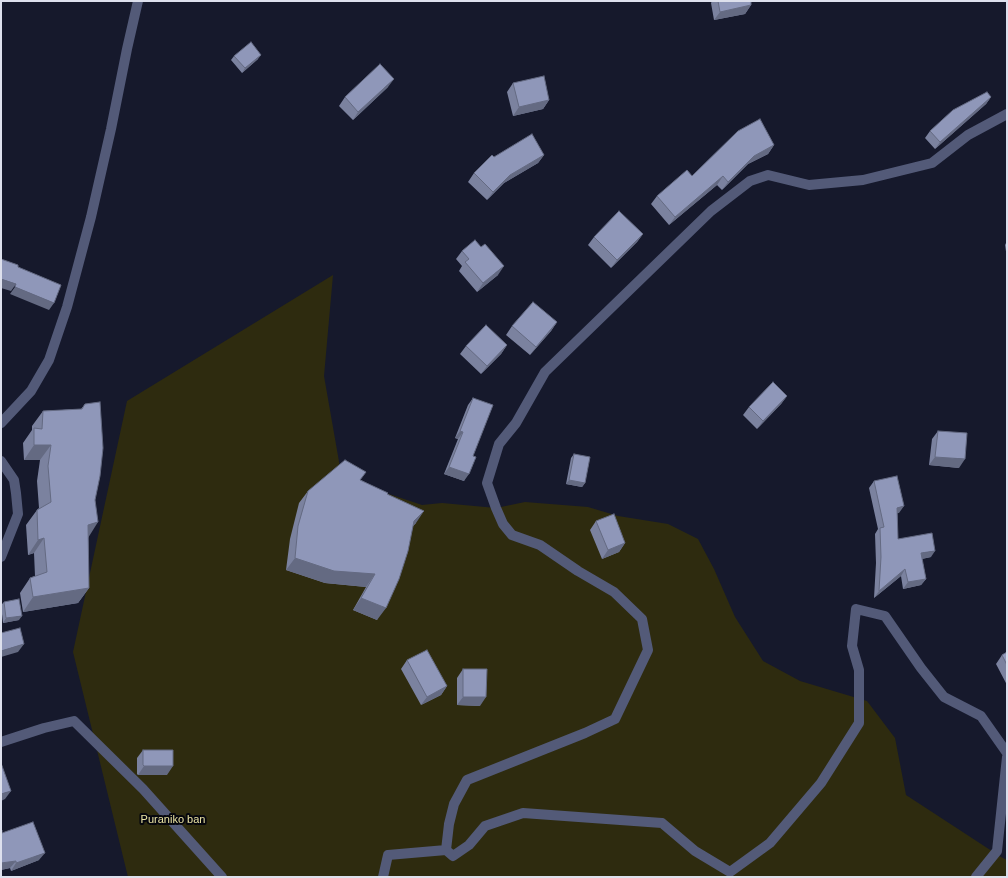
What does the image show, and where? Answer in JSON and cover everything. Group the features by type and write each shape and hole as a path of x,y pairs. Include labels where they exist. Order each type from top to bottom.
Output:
{"street":[{"path":"1,423 31,391 49,360 67,307 91,216 138,1"},
{"path":"446,850 449,824 454,804 467,780 585,733 615,719 648,650 642,619 614,592 578,571 540,545 512,534 503,524 496,508 487,483 499,444 516,423 545,372 711,211 750,181 768,175 810,185 863,180 932,163 968,135 1007,114"},
{"path":"1,460 14,480 18,514 1,557"},
{"path":"383,877 388,855 446,850 453,856 469,845 485,826 523,813 662,823 695,851 730,872 770,843 822,783 859,723 859,670 852,646 856,609 885,616 920,668 944,697 981,716 1007,753"},
{"path":"1,742 44,728 74,721 143,789 222,877"},
{"path":"976,877 997,851 1007,757"}],"green space":[{"name":"Puraniko ban","path":"333,275 324,376 341,473 389,494 422,505 442,503 496,508 525,502 588,507 618,516 668,524 698,539 714,569 735,617 763,661 800,681 867,701 895,738 906,795 1007,860 1007,877 128,877 73,652 127,401"}],"building":[{"path":"718,1 751,1 751,5 720,12"},
{"path":"251,42 261,55 245,68 234,56"},
{"path":"380,64 394,79 358,112 345,97"},
{"path":"544,76 549,100 519,107 513,83"},
{"path":"987,92 991,97 940,142 930,131 953,110"},
{"path":"760,119 774,145 754,156 728,182 723,176 675,217 657,196 687,170 692,176 738,131"},
{"path":"532,134 544,155 510,175 493,192 474,173 492,155 494,157"},
{"path":"619,211 643,234 617,260 594,237"},
{"path":"475,240 481,247 485,244 504,266 483,283 465,262 469,259 462,251"},
{"path":"1,259 18,265 18,267 61,285 54,303 15,287 16,284 1,279"},
{"path":"533,302 557,322 536,347 512,326"},
{"path":"486,325 507,345 487,366 466,346"},
{"path":"773,382 787,396 763,421 749,407"},
{"path":"473,398 493,405 473,456 476,457 469,474 449,467 463,432 460,431"},
{"path":"100,402 103,448 100,476 95,500 98,522 88,525 89,588 33,597 30,578 47,572 44,538 38,540 37,510 51,502 48,466 51,445 34,445 34,428 42,429 43,411 82,409 85,404"},
{"path":"938,431 967,433 965,459 935,457"},
{"path":"574,454 590,457 585,483 569,480"},
{"path":"345,460 366,472 360,480 424,511 414,521 408,551 399,579 386,608 361,598 375,574 334,571 295,558 298,526 308,491"},
{"path":"897,476 904,506 897,508 898,539 932,533 935,551 921,553 926,579 908,582 905,569 879,591 881,557 880,528 884,527 874,481"},
{"path":"614,514 625,543 608,550 596,521"},
{"path":"19,599 22,616 6,618 4,602"},
{"path":"20,628 24,644 1,651 1,633"},
{"path":"427,650 447,686 427,697 407,660"},
{"path":"1007,652 1007,665 1002,655"},
{"path":"463,669 487,669 486,697 463,697"},
{"path":"143,750 173,750 173,766 144,766"},
{"path":"1,763 11,791 1,794"},
{"path":"33,822 45,853 16,863 16,861 1,863 1,830 2,833"}]}
